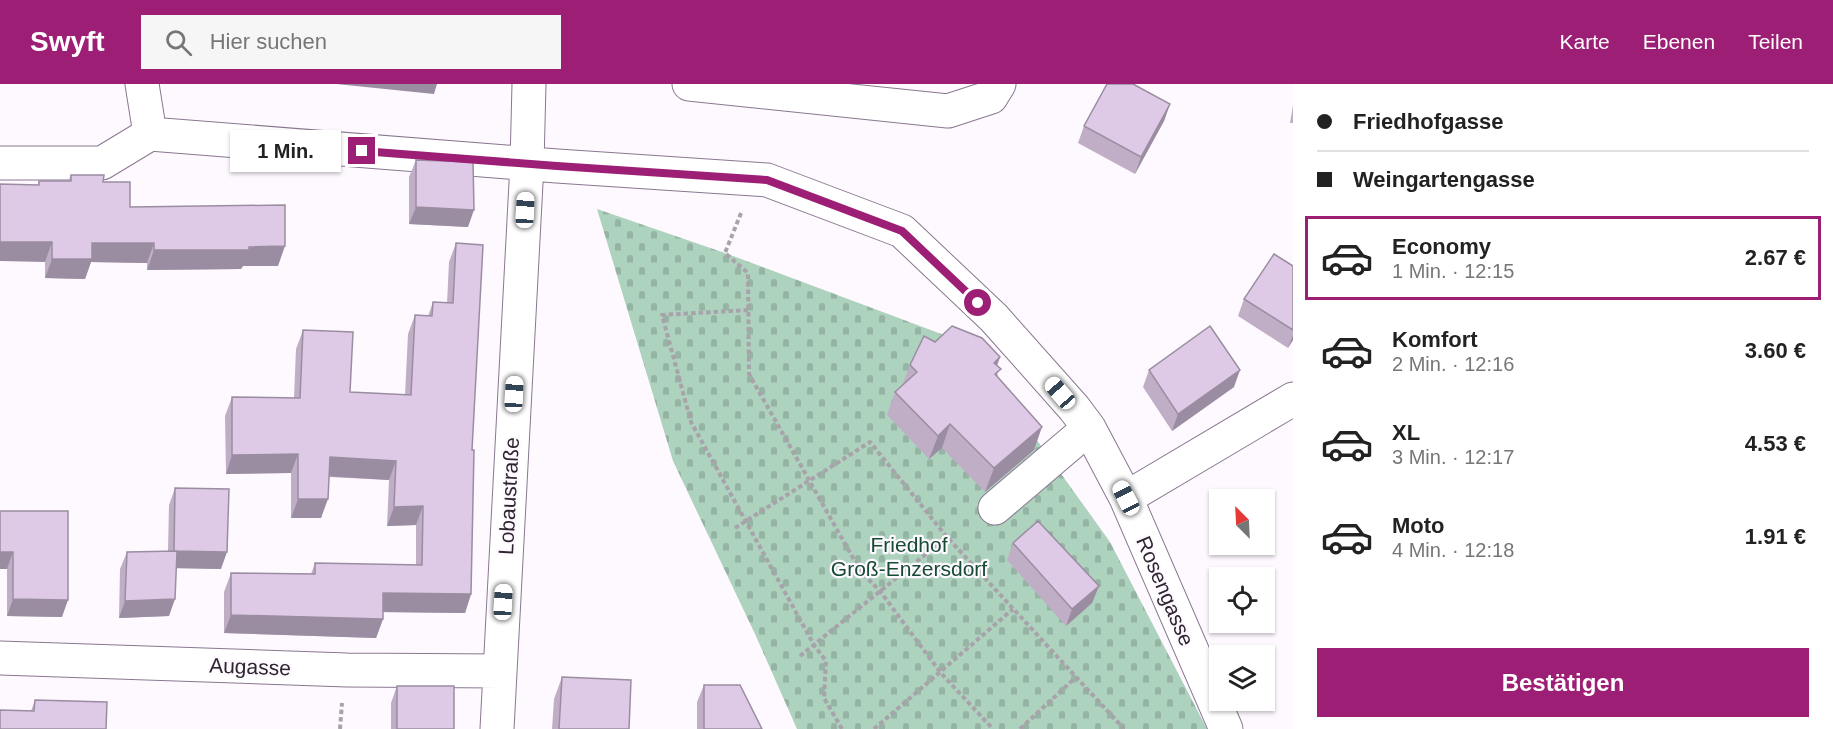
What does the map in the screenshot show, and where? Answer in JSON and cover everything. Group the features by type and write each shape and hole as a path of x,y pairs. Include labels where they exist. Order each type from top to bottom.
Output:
{"street":[{"path":"0,163 102,163 150,134 142,84"},
{"name":"Lobaustraße","path":"496,729 527,164 529,84"},
{"path":"689,84 948,111 991,97 999,84"},
{"name":"Rosengasse","path":"150,134 527,164 767,180 902,231 994,318 1089,428 1126,498 1226,729"},
{"path":"1126,498 1293,399"},
{"path":"995,508 1089,428"},
{"name":"Augasse","path":"0,658 347,670 500,671"}],"path":[{"path":"725,253 747,273 749,374 809,481 861,572 880,591 940,672 993,729"},
{"path":"748,310 662,315 691,422 814,645 826,661 824,698 842,729"},
{"path":"735,528 870,442 947,537 1124,729"},
{"path":"800,656 947,537"},
{"path":"874,729 1013,609"},
{"path":"1020,729 1075,678"}],"green space":[{"name":"Friedhof Groß-Enzersdorf","path":"597,209 725,253 968,344 1110,542 1207,729 797,729 673,461"}],"building":[{"path":"1107,84 1133,84 1170,104 1141,157 1084,126"},
{"path":"416,160 473,162 474,210 416,207"},
{"path":"71,175 104,175 103,182 130,182 130,207 285,205 285,246 249,247 249,250 154,250 154,243 92,243 92,259 52,259 52,242 0,242 0,184 39,185 39,181 71,181"},
{"path":"456,243 483,245 472,450 474,450 471,594 383,593 383,619 231,615 231,573 315,574 315,563 422,565 423,506 394,507 396,461 330,457 328,499 298,499 298,454 232,455 232,397 300,398 303,330 353,332 350,392 411,395 415,315 432,316 433,302 453,303"},
{"path":"1274,254 1293,266 1293,330 1244,299"},
{"path":"952,326 982,338 1000,357 994,363 1001,369 995,374 1042,427 994,468 950,424 938,436 895,392 917,372 910,365 924,336 935,342"},
{"path":"1210,326 1240,370 1178,414 1149,370"},
{"path":"175,488 229,489 227,552 174,551"},
{"path":"0,511 68,511 68,600 13,599 13,552 0,552"},
{"path":"1038,521 1099,586 1072,609 1013,543"},
{"path":"177,551 175,599 125,601 127,552"},
{"path":"562,677 631,680 629,729 559,729"},
{"path":"704,685 740,685 762,729 704,729"},
{"path":"397,686 454,686 454,729 397,729"},
{"path":"35,700 107,702 106,729 0,729 0,710 34,711"}],"route":[{"path":"362,151 767,180 902,231 978,303"}]}
